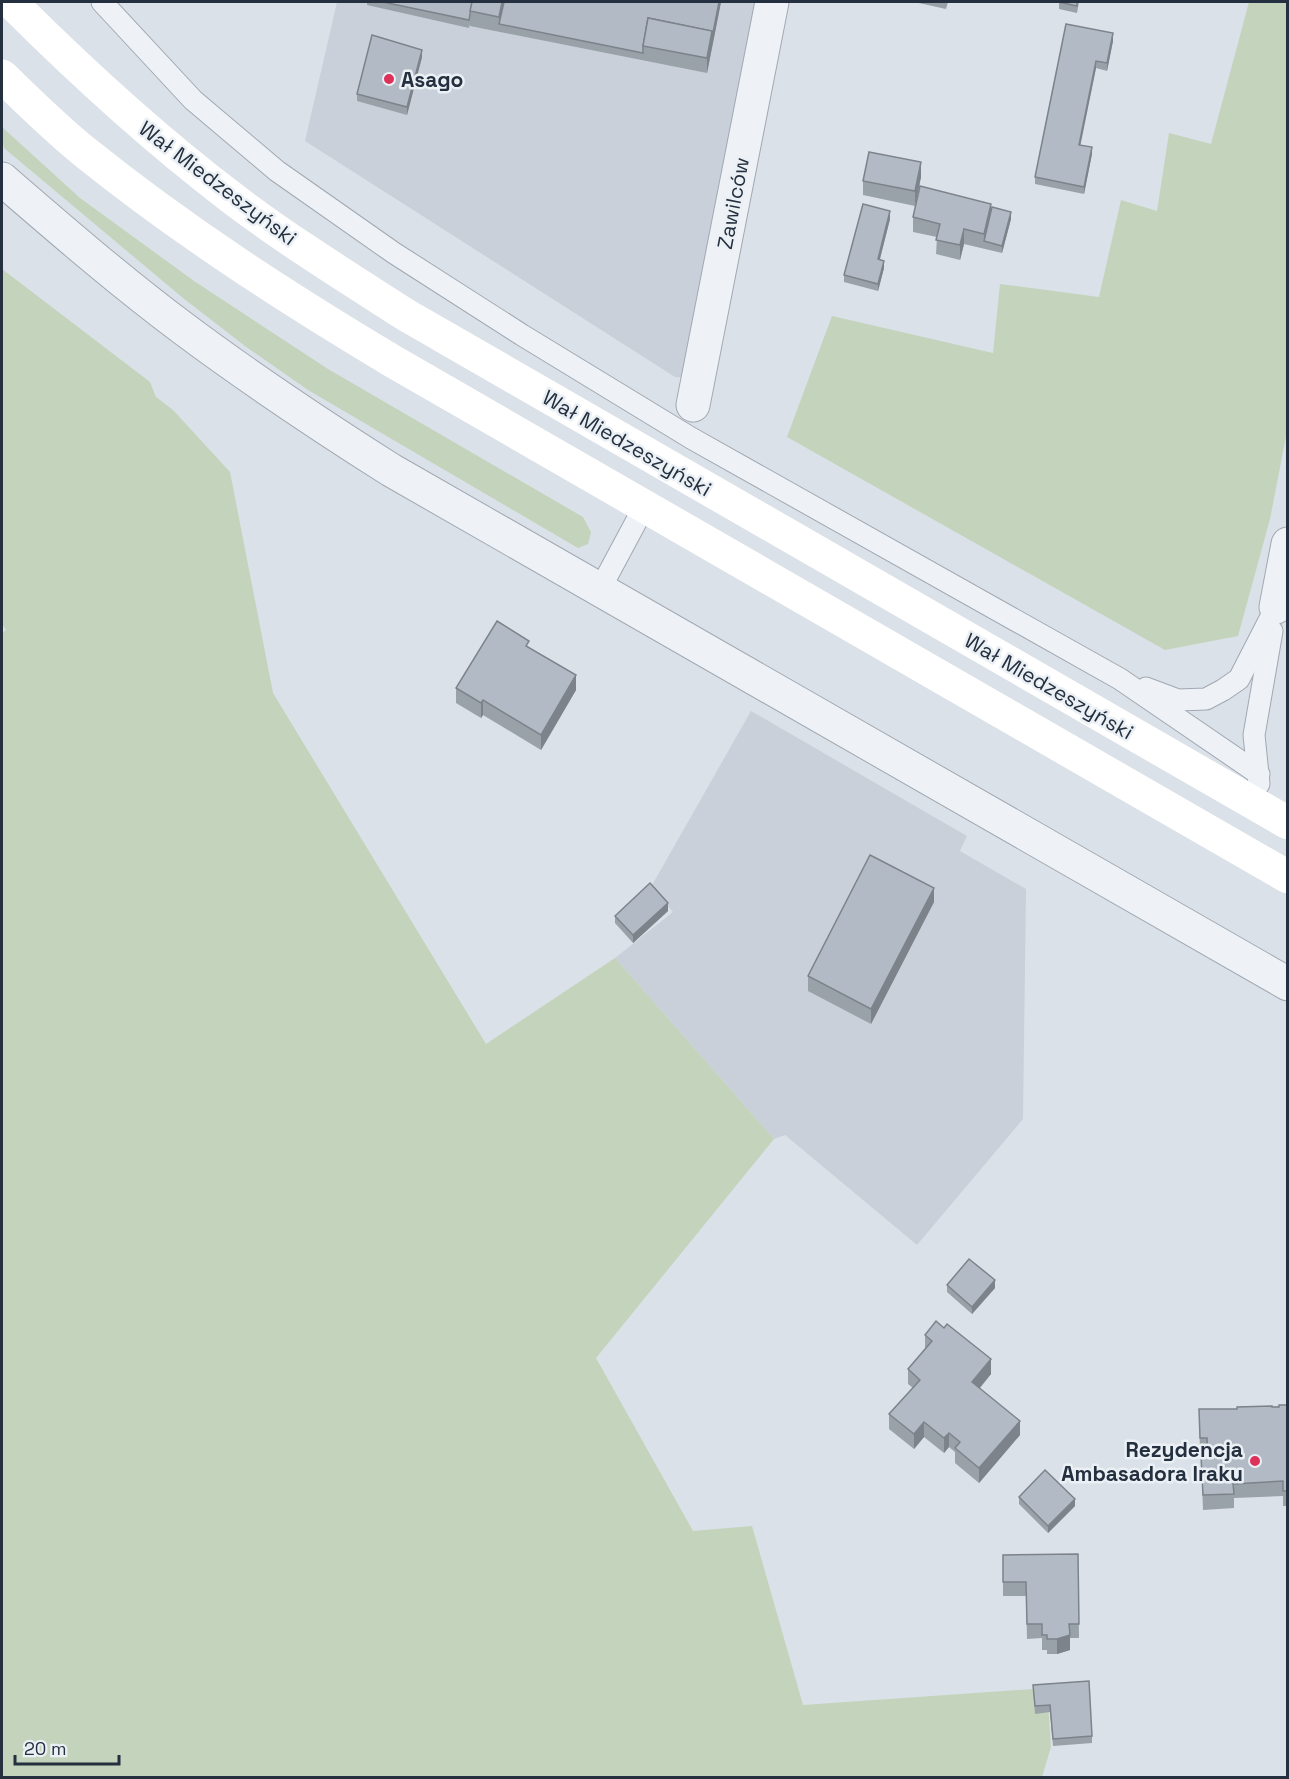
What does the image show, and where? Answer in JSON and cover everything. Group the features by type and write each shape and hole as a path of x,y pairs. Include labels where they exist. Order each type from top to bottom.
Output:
{"main road":[{"name":"Wał Miedzeszyński","path":"11,2 63,55 161,142 233,199 406,315 1287,823"},
{"path":"2,76 99,163 194,235 245,270 394,362 1287,877"}],"street":[{"name":"Zawilców","path":"693,405 772,2"},
{"path":"2,179 85,251 183,329 304,415 391,470 1287,984"},
{"path":"1276,607 1287,544"}],"lane":[{"path":"102,2 193,100 278,171 394,253 522,335 691,438 1120,679 1259,774"},
{"path":"691,438 693,405"},
{"path":"599,591 644,507"},
{"path":"1259,806 1259,774 1254,735 1276,607"},
{"path":"1120,679 1178,700 1206,699 1239,679 1276,607"}],"shaded area":[{"path":"337,2 762,2 688,378 675,377 305,141"},
{"path":"751,711 967,836 960,851 1026,889 1023,1119 917,1245 785,1135 774,1139 615,958 673,912 651,887"}],"green space":[{"path":"1249,2 1287,2 1287,431 1270,519 1238,636 1165,650 787,437 832,316 993,353 1000,284 1099,297 1121,200 1157,211 1169,133 1211,144"},
{"path":"2,127 80,198 194,281 328,369 583,517 591,532 588,544 578,548 308,390 245,346 183,298 4,148"},
{"path":"2,269 150,382 156,397 173,410 230,472 273,693 486,1044 615,958 774,1139 596,1358 693,1531 752,1526 803,1705 1047,1688 1051,1747 1042,1777 2,1777 2,633 6,630 2,624"}],"building":[{"path":"383,2 472,2 469,20"},
{"path":"472,2 502,2 499,17 470,11"},
{"path":"504,2 719,2 712,38 712,31 648,18 643,53 499,24"},
{"path":"1059,2 1077,2 1077,6"},
{"path":"648,18 712,31 707,58 643,46"},
{"path":"1066,24 1113,33 1107,63 1096,61 1079,145 1092,147 1084,187 1035,177"},
{"name":"Asago","path":"372,35 422,50 407,107 357,94"},
{"path":"869,152 921,162 915,191 863,181"},
{"path":"920,186 991,204 984,234 964,229 960,245 936,240 940,224 913,217"},
{"path":"863,204 890,211 878,259 884,261 878,284 844,275"},
{"path":"992,207 1011,212 1002,246 984,241"},
{"path":"497,621 529,641 526,646 576,675 541,735 483,700 481,703 456,688"},
{"path":"870,855 934,888 871,1009 808,976"},
{"path":"650,883 668,903 633,935 615,916"},
{"path":"969,1259 995,1280 972,1307 947,1285"},
{"path":"936,1321 944,1328 947,1324 991,1359 972,1382 1020,1421 979,1468 955,1448 960,1442 949,1433 944,1438 924,1422 914,1434 889,1414 920,1380 908,1369 932,1341 925,1335"},
{"path":"1279,1405 1287,1405 1287,1491 1283,1491 1283,1481 1233,1484 1234,1494 1203,1495 1201,1456 1208,1455 1207,1438 1200,1438 1199,1409 1279,1407"},
{"path":"1045,1470 1075,1499 1048,1526 1019,1497"},
{"path":"1078,1554 1079,1624 1069,1624 1070,1635 1047,1639 1047,1635 1042,1635 1042,1624 1027,1624 1026,1582 1003,1582 1003,1555"},
{"path":"1089,1681 1092,1736 1053,1739 1050,1705 1035,1706 1033,1685"}],"place":[{"name":"Asago","path":"389,79"},
{"name":"Rezydencja Ambasadora Iraku","path":"1255,1461"}]}
